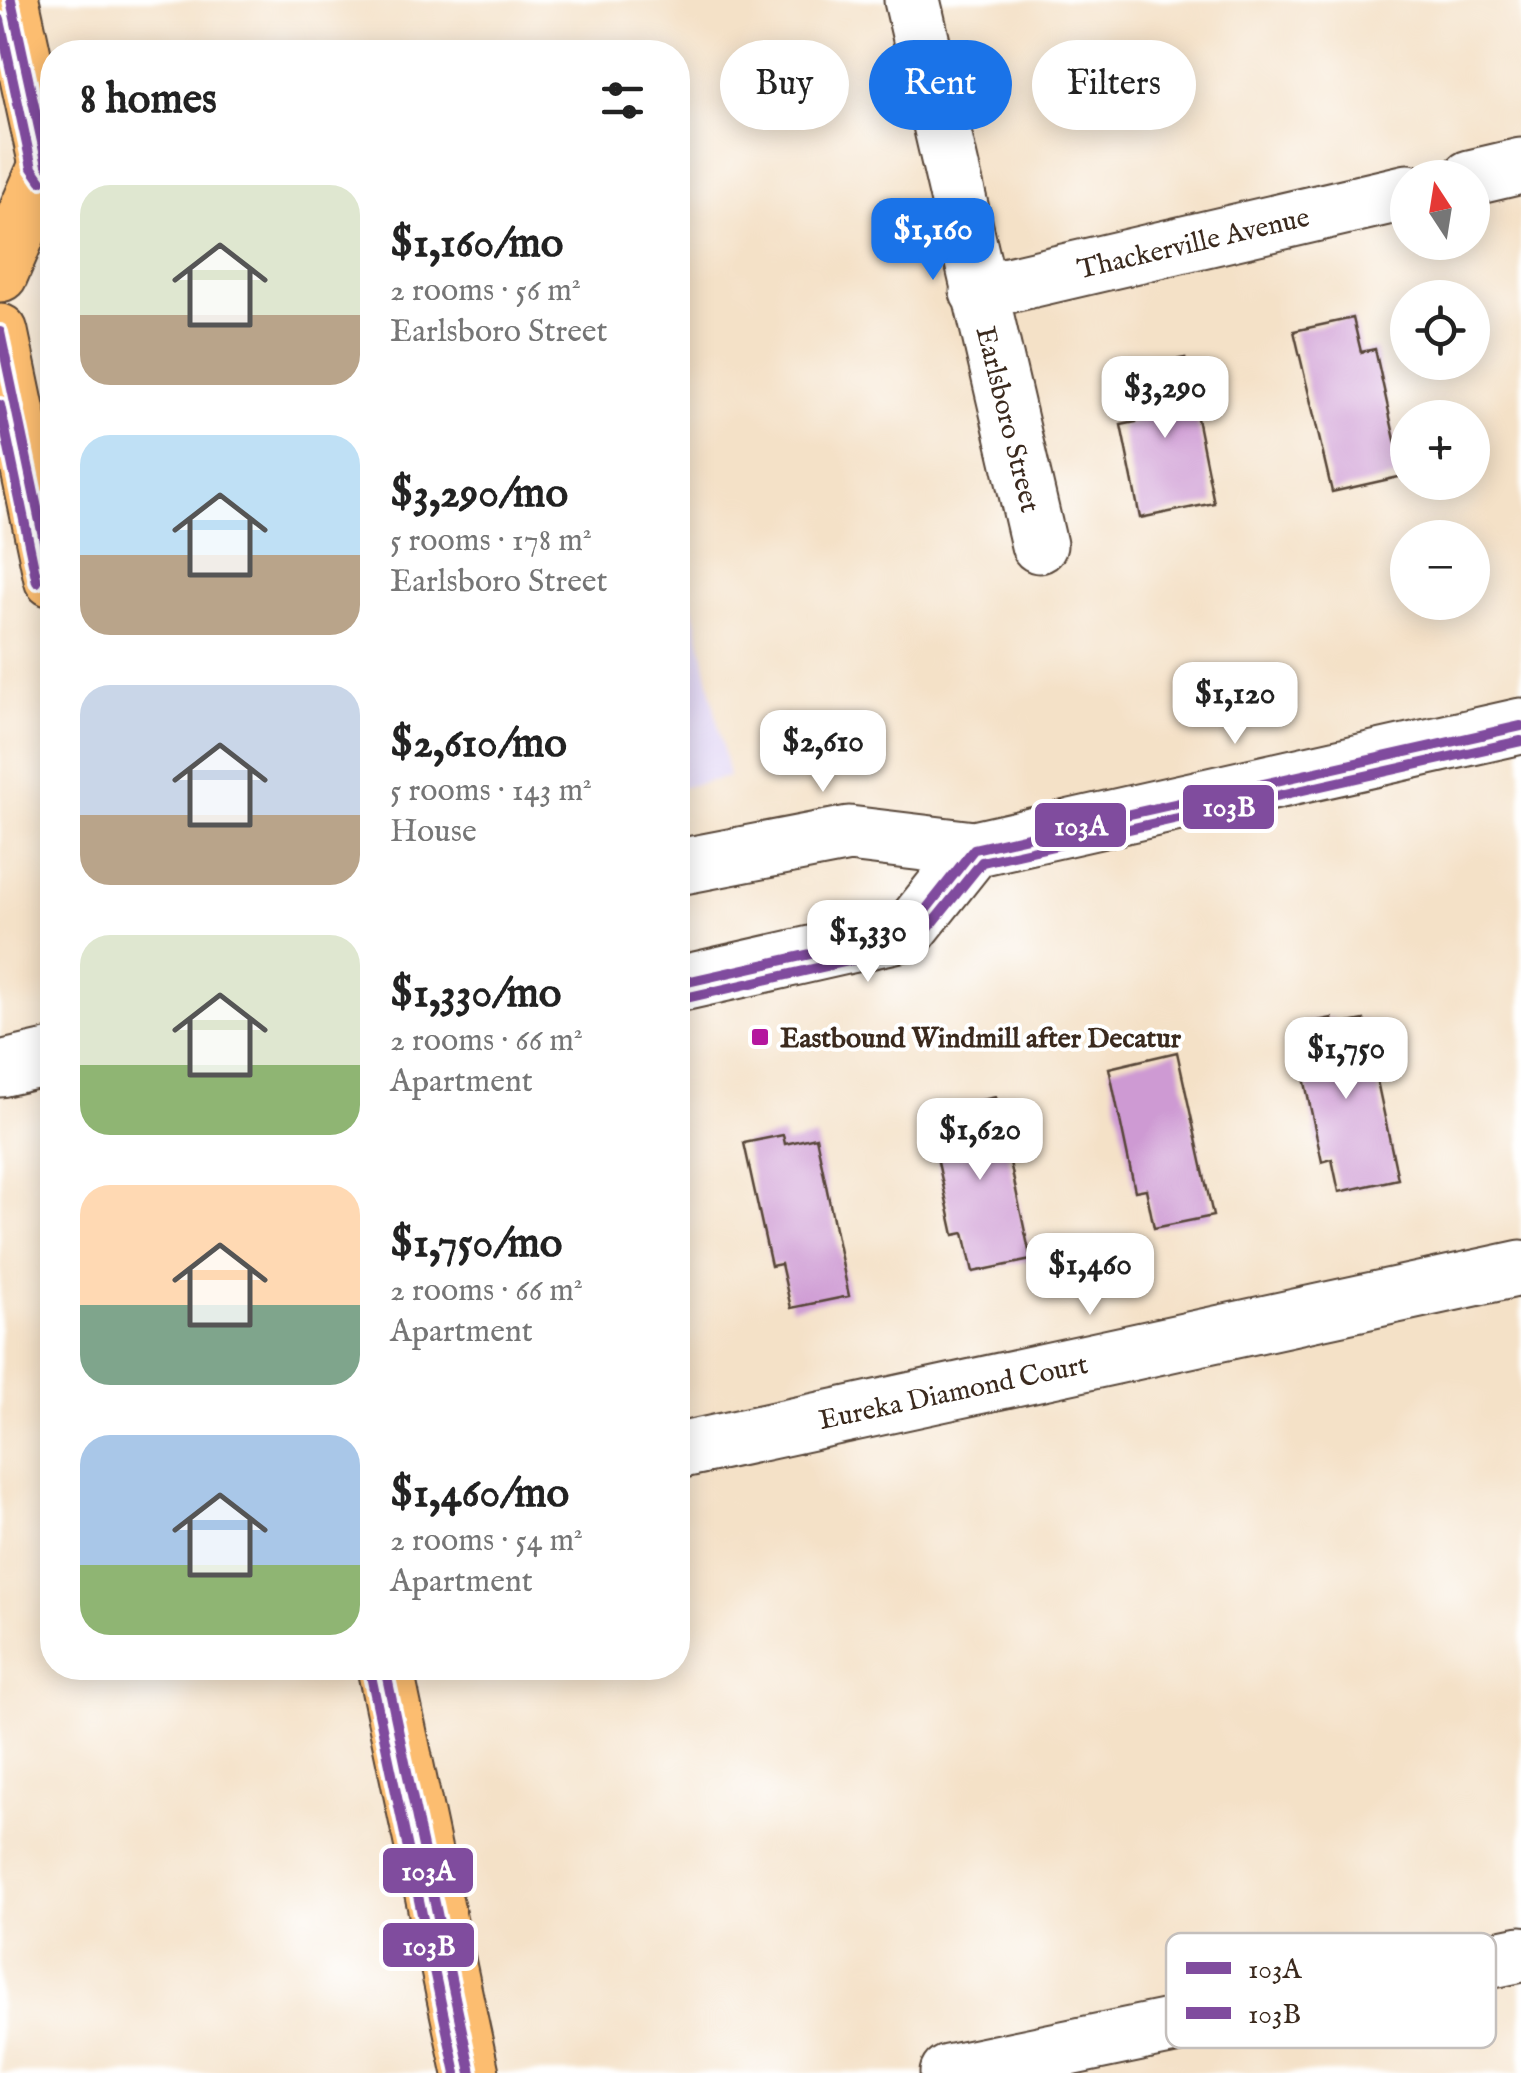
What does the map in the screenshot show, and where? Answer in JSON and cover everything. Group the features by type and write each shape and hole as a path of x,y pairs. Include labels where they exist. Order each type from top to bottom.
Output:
{"main road":[{"path":"11,0 40,124"},
{"path":"0,274 40,188"},
{"path":"0,332 40,522"},
{"path":"389,1680 471,2073"}],"street":[{"name":"Earlsboro Street","path":"912,0 1040,545"},
{"path":"1490,173 1521,166"},
{"name":"Thackerville Avenue","path":"978,292 1390,196"},
{"path":"690,865 848,834 974,848 1519,736"},
{"path":"690,981 908,932 974,848"},
{"path":"0,1068 40,1060"},
{"name":"Eureka Diamond Court","path":"690,1448 1521,1268"},
{"path":"1496,1959 1521,1954"},
{"path":"948,2073 1166,2028"}],"shaded area":[{"path":"690,591 729,777 690,785"}],"building":[{"path":"1353,318 1361,352 1375,349 1390,417 1390,479 1332,492 1294,331"},
{"path":"1185,358 1214,503 1140,518 1121,425 1136,422 1125,370"},
{"path":"1332,1018 1333,1026 1364,1020 1398,1179 1339,1192 1332,1159 1322,1162 1293,1026"},
{"path":"1177,1052 1213,1216 1154,1228 1146,1189 1135,1191 1109,1068"},
{"path":"996,1097 1031,1260 973,1272 964,1233 954,1235 927,1112"},
{"path":"783,1135 785,1144 816,1137 849,1296 791,1308 781,1264 771,1266 744,1143"}],"transit line":[{"name":"103A","path":"11,0 40,133"},
{"name":"103B","path":"0,20 32,168 40,180"},
{"name":"103A","path":"0,332 40,522"},
{"name":"103B","path":"0,405 37,582"},
{"name":"103A","path":"690,981 908,932 974,849 1521,726"},
{"name":"103B","path":"690,997 914,946 982,862 1521,741"},
{"name":"103B","path":"372,1680 456,2073"},
{"name":"103A","path":"388,1680 471,2073"}],"place":[{"name":"Eastbound Windmill after Decatur","path":"760,1037"}]}
